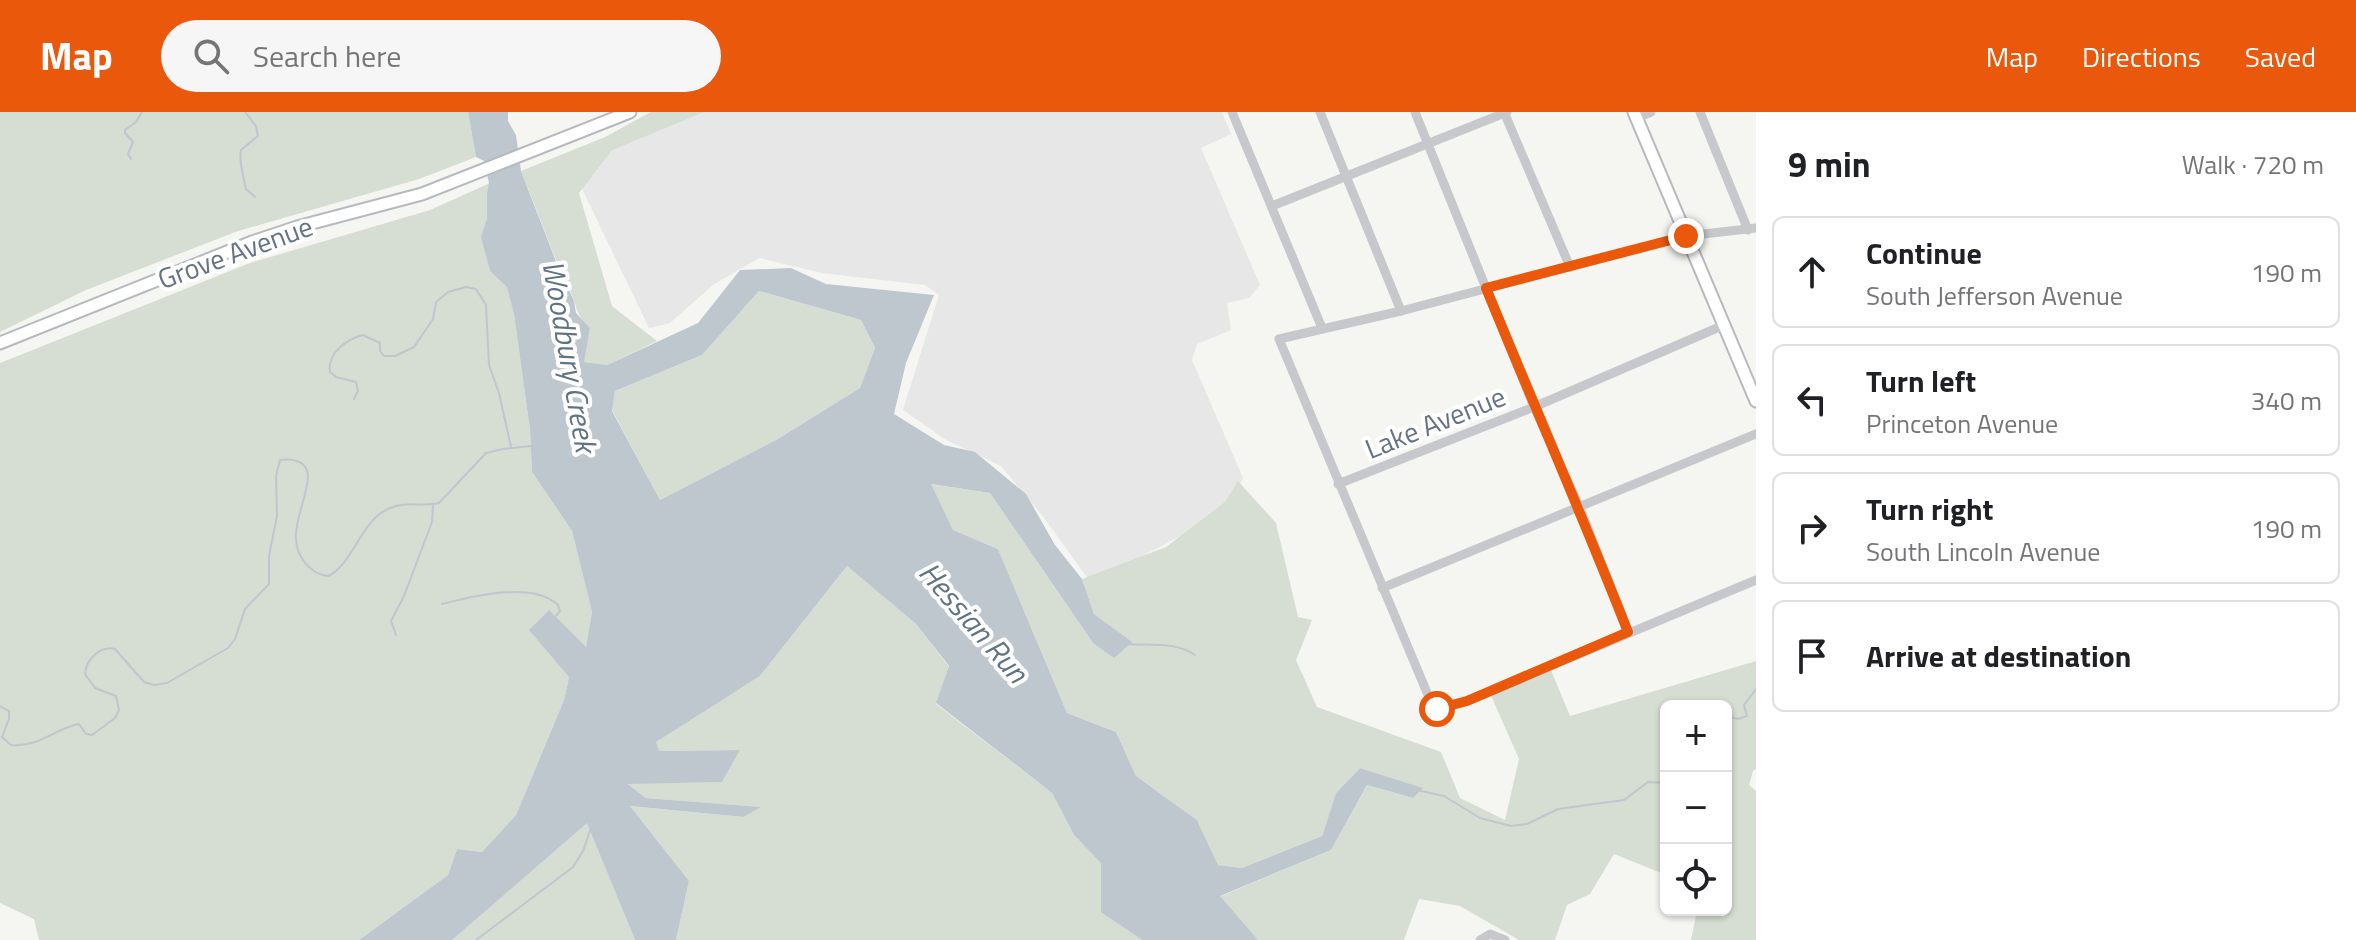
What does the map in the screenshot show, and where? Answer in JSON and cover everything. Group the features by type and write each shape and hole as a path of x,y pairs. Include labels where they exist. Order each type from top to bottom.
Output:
{"main road":[{"name":"Grove Avenue","path":"0,343 252,242 422,194 630,112"},
{"path":"1635,115 1756,401"}],"street":[{"path":"1232,112 1322,328"},
{"path":"1320,112 1401,311"},
{"path":"1415,112 1534,407 1580,508 1628,632"},
{"path":"1272,206 1505,112 1570,267"},
{"path":"1635,115 1651,112"},
{"path":"1700,112 1752,229 1686,236 1401,311 1279,339 1433,707 1437,709 1467,701 1756,580"},
{"name":"Lake Avenue","path":"1338,484 1534,407 1724,325"},
{"path":"1382,588 1756,434"},
{"path":"1480,940 1490,934 1502,938"}],"shaded area":[{"path":"0,112 468,112 476,157 419,179 238,231 86,290 0,332"},
{"path":"651,112 704,112 612,150 579,193 612,306 657,341 607,365 583,362 590,328 577,311 521,171 605,137"},
{"path":"681,112 1222,112 1231,134 1201,148 1260,285 1249,298 1227,303 1231,330 1197,344 1192,360 1243,478 1226,512 1091,583 1045,519 1001,466 946,440 903,410 939,295 925,285 822,273 759,258 713,285 670,323 649,328 572,168"},
{"path":"490,183 482,237 490,271 508,287 514,314 530,430 532,472 572,531 592,612 586,648 569,677 564,700 516,815 482,852 457,849 448,875 359,940 39,940 34,919 0,903 0,363 250,263 430,210"},
{"path":"759,291 861,320 875,348 860,388 776,440 660,500 612,410 615,391 702,355"},
{"path":"1238,481 1276,523 1298,617 1312,620 1296,660 1317,707 1441,752 1460,798 1505,820 1519,759 1489,691 1548,663 1570,716 1756,661 1756,769 1749,785 1756,791 1756,940 1691,940 1696,916 1732,916 1732,700 1660,700 1660,873 1614,854 1590,894 1567,905 1555,940 1519,940 1460,906 1419,899 1404,940 1258,940 1219,897 1331,850 1367,785 1413,798 1422,788 1360,768 1336,793 1322,836 1242,868 1218,865 1197,820 1136,776 1116,732 1067,713 998,549 953,530 930,484 990,493 1093,643 1131,642 1094,614 1082,579 1166,547 1225,502"},
{"path":"847,566 916,624 949,667 936,704 1052,793 1074,835 1102,863 1102,912 1142,940 676,940 689,881 630,806 743,817 759,807 646,798 627,783 722,782 739,750 659,751 655,742 760,676"},
{"path":"587,822 635,940 452,940"}],"water":[{"path":"468,112 508,112 508,121 516,135 521,171 574,301 576,313 590,328 584,362 607,365 698,323 740,270 791,268 826,284 934,295 906,363 894,414 944,445 975,452 1026,494 1055,545 1082,579 1094,614 1132,642 1114,658 1093,643 990,493 931,484 953,530 998,549 1067,713 1116,732 1136,776 1197,820 1218,865 1242,868 1322,836 1336,793 1360,768 1423,788 1413,798 1367,785 1331,850 1220,896 1258,940 1142,940 1101,912 1101,863 1074,835 1052,793 936,703 949,666 916,624 847,566 760,676 656,742 659,751 740,750 722,782 628,784 646,798 761,807 743,817 630,806 689,881 676,940 635,940 587,823 452,940 359,940 448,875 457,849 482,852 516,815 564,700 569,677 529,630 549,610 586,647 592,612 572,531 532,472 530,430 514,314 507,287 490,271 481,237 487,218 489,183 484,161 476,157","holes":["759,291 861,320 875,348 860,388 776,440 660,500 612,411 615,391 702,355"]}],"waterway":[{"path":"131,159 128,154 133,142 125,130 136,122 142,112"},
{"path":"245,112 256,126 258,136 240,154 246,189 255,197"},
{"path":"354,399 358,391 356,382 336,377 330,372 332,359 339,348 363,335 380,343 384,356 395,356 414,347 433,319 436,302 448,292 466,287 476,289 486,305 489,365 499,393 511,447"},
{"path":"0,706 9,711 2,737 11,745 38,741 79,724 86,734 92,735 115,718 119,710 116,696 95,688 85,674 91,659 99,651 115,649 144,682 154,685 167,683 228,648 235,639 245,609 269,584 269,556 277,516 276,476 280,460 299,462 305,467 308,477 296,543 306,564 321,575 328,576 344,562 380,514 402,505 439,503 486,453 531,446"},
{"path":"396,635 391,621 404,596 432,522 433,506"},
{"path":"442,604 470,597 518,592 547,598 558,605 560,611 555,617"},
{"path":"1126,644 1170,646 1195,655"},
{"path":"1732,718 1747,716 1744,705 1756,689"},
{"path":"1421,791 1444,796 1480,818 1511,826 1527,824 1558,809 1624,800 1648,782 1660,783"},
{"path":"476,940 573,867 591,828"}],"route":[{"path":"1437,709 1467,701 1628,632 1580,508 1534,407 1486,288 1686,236"}],"water label":[{"name":"Woodbury Creek","path":"570,356"},
{"name":"Hessian Run","path":"974,622"}]}
